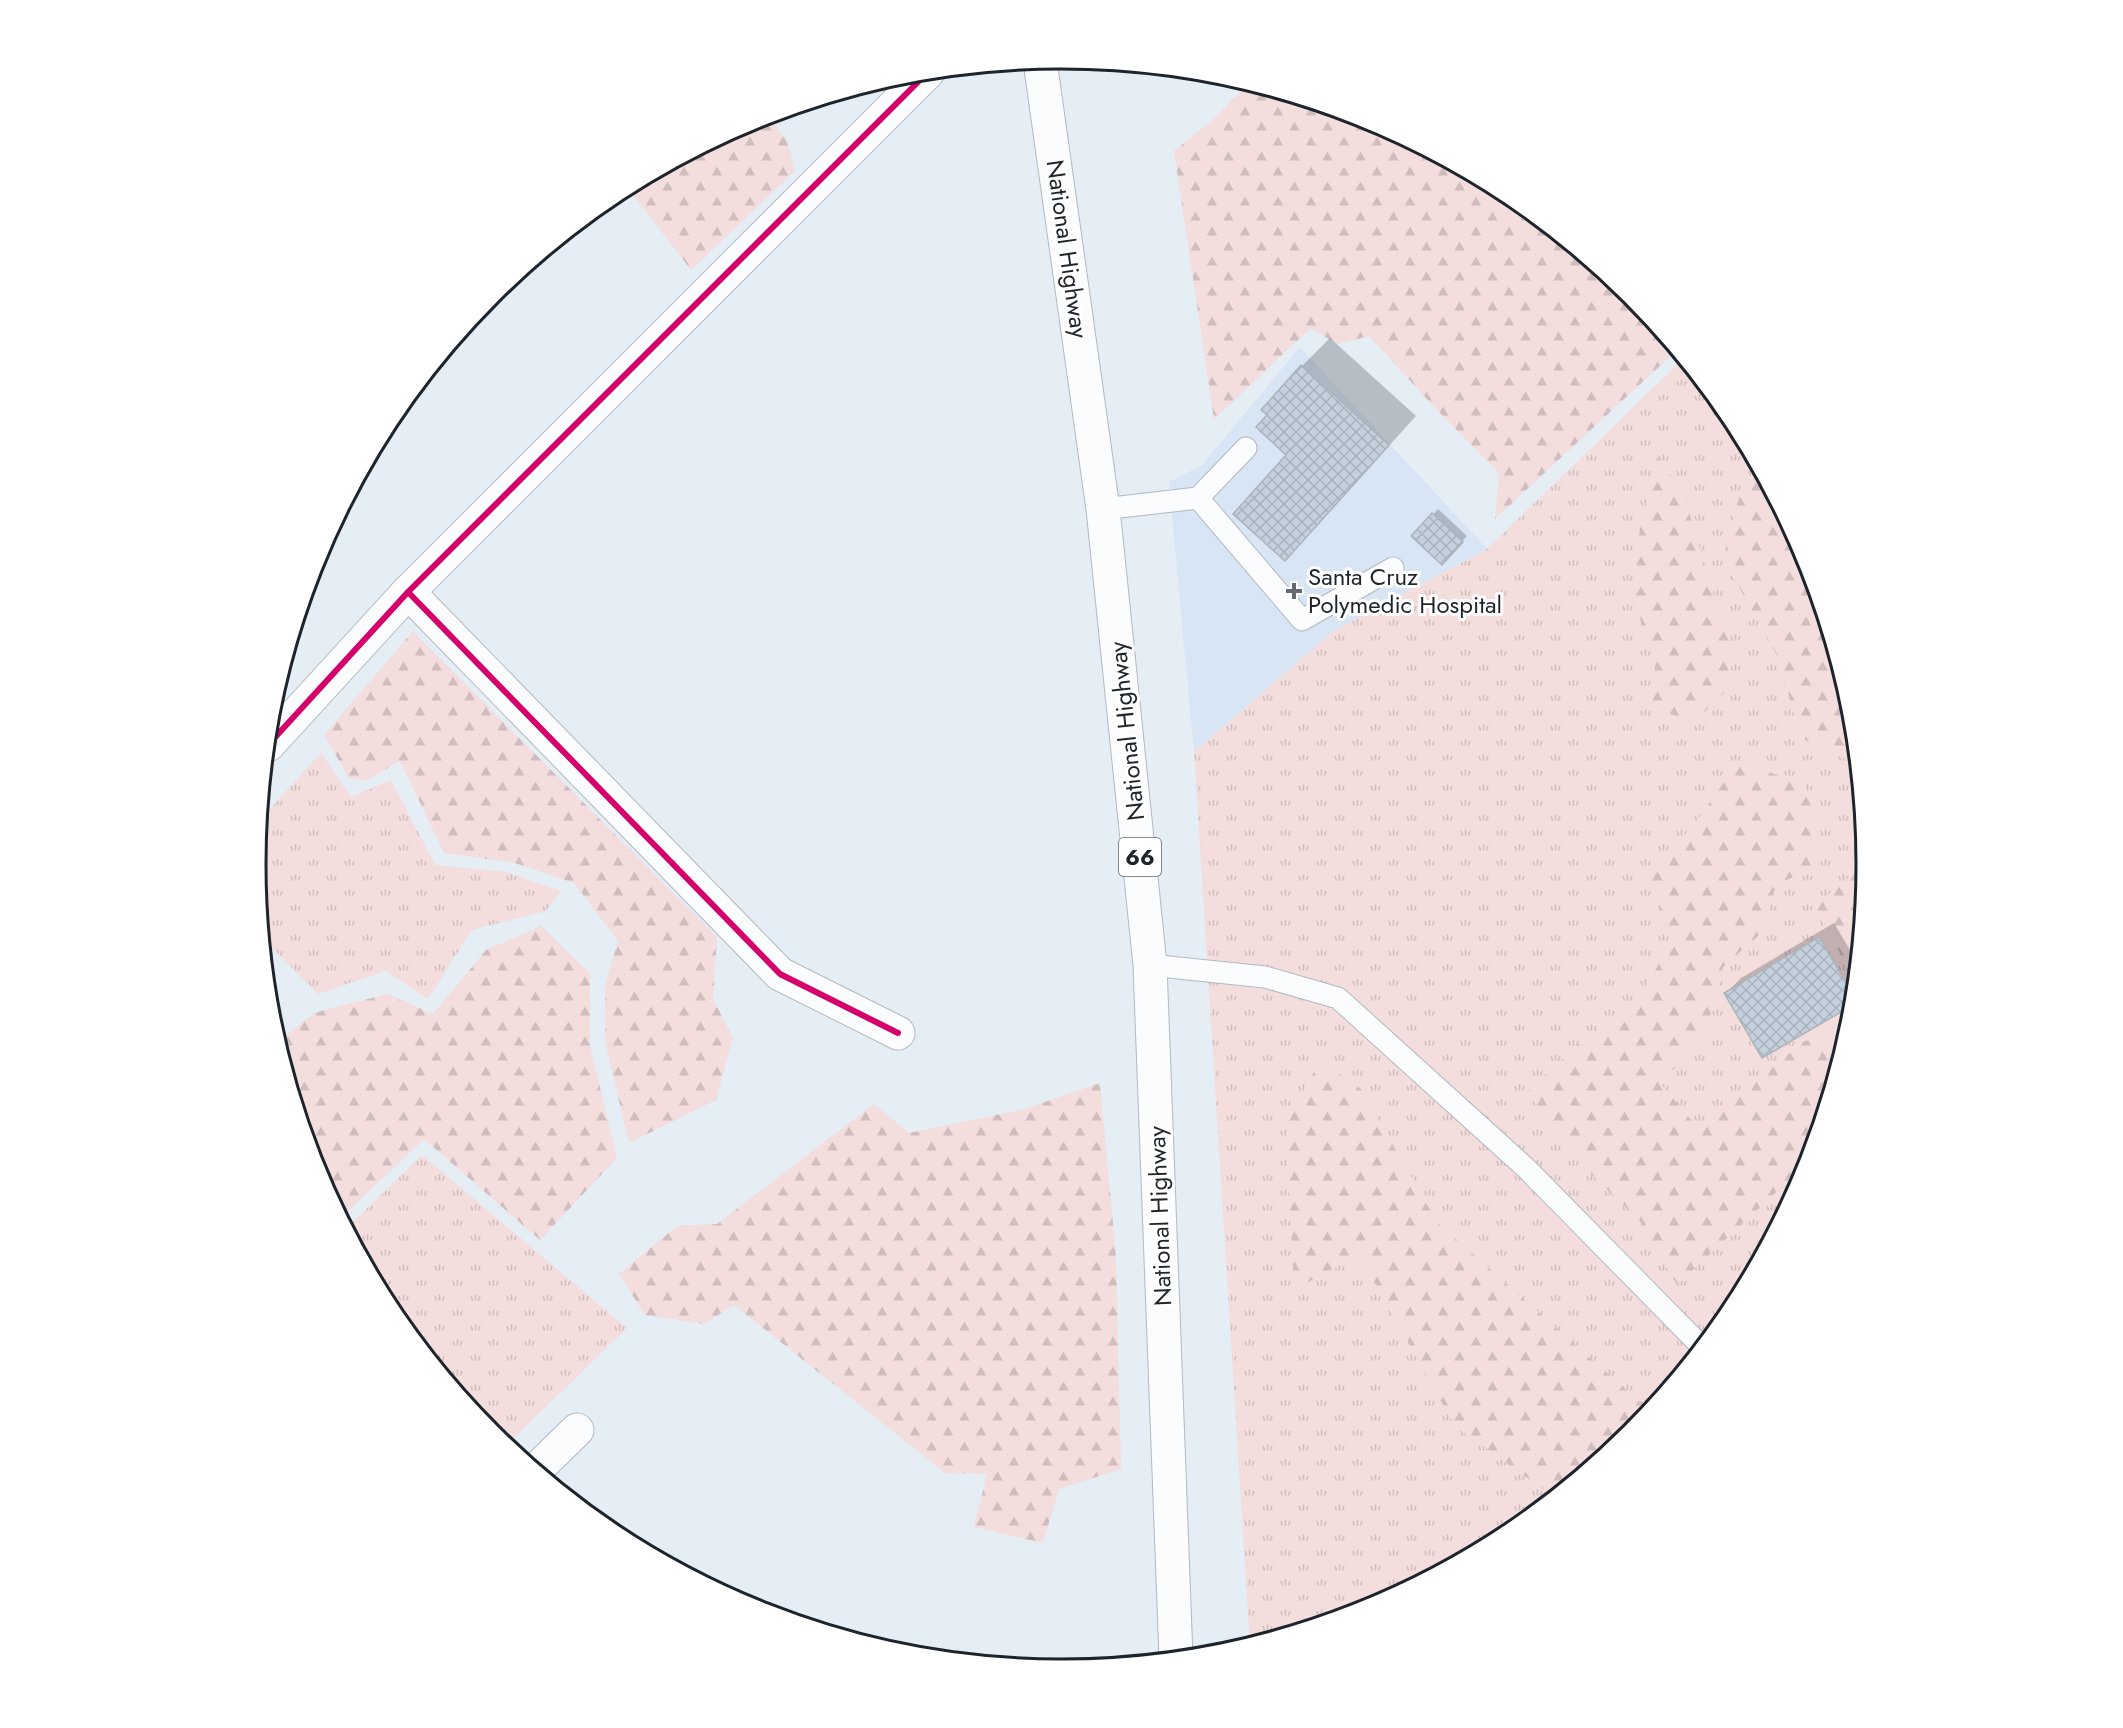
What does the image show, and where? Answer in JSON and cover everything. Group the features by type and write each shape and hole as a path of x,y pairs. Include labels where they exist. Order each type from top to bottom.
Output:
{"street":[{"name":"National Highway","path":"1041,70 1104,509 1150,965 1176,1650"},
{"path":"277,735 408,592 917,82"},
{"path":"408,592 780,974 898,1033"},
{"path":"541,1465 577,1430"}],"lane":[{"path":"1104,509 1198,498 1246,448"},
{"path":"1198,498 1302,620 1393,568"},
{"path":"1150,965 1265,977 1338,998 1527,1169 1697,1342"}],"shaded area":[{"name":"Santa Cruz Polymedic Hospital","path":"1300,347 1487,549 1332,632 1194,752 1169,482 1202,465"}],"green space":[{"path":"1242,90 1317,111 1413,151 1503,203 1545,233 1586,266 1624,302 1671,355 1495,519 1499,473 1369,336 1337,344 1311,328 1214,419 1174,151 1215,118"},
{"path":"774,123 787,140 795,171 691,270 633,195 710,151"},
{"path":"1678,363 1723,422 1775,512 1814,608 1829,658 1850,760 1855,812 1855,916 1850,968 1841,1019 1814,1120 1775,1216 1723,1306 1659,1388 1624,1426 1586,1462 1545,1495 1503,1525 1459,1552 1413,1577 1366,1598 1317,1617 1250,1636 1194,752 1332,632 1487,549"},
{"path":"1657,457 1683,492 1714,596 1735,655 1724,693 1695,721 1652,709 1655,666 1634,599 1640,527"},
{"path":"1756,478 1775,512 1796,560 1829,658 1850,758 1847,760 1801,738 1777,655 1723,558 1741,490"},
{"path":"413,631 717,937 713,999 733,1038 716,1100 629,1143 605,1041 605,985 618,941 574,883 515,863 444,853 400,761 366,781 349,778 324,735"},
{"path":"321,753 351,797 391,780 435,865 506,872 561,891 546,911 472,930 428,999 385,971 318,994 271,947 266,864 268,811"},
{"path":"1739,761 1805,785 1820,836 1815,867 1776,885 1764,931 1723,967 1705,1037 1660,1083 1697,1127 1805,1041 1837,1038 1814,1120 1794,1173 1677,1285 1641,1222 1591,1174 1527,1092 1587,1036 1639,999 1672,940 1648,873 1693,826"},
{"path":"1856,871 1855,916 1849,972 1815,906"},
{"path":"541,926 590,973 590,1046 617,1158 540,1240 424,1139 347,1213 309,1120 286,1035 314,1013 387,994 433,1014 486,950"},
{"path":"1320,1060 1361,1089 1437,1222 1643,1405 1586,1462 1548,1493 1455,1426 1359,1255 1294,1290 1286,1125"},
{"path":"1100,1083 1116,1256 1121,1469 1059,1489 1043,1543 974,1527 987,1474 945,1473 734,1305 704,1324 645,1315 619,1274 677,1226 717,1224 874,1104 909,1133 1021,1110"},
{"path":"422,1155 627,1328 513,1439 464,1388 431,1348 400,1306 352,1223"}],"building":[{"path":"1301,365 1389,445 1285,561 1233,514 1286,455 1256,427 1267,415 1261,410"},
{"path":"1432,513 1463,542 1442,565 1411,536"},
{"path":"1819,937 1847,984 1842,1011 1762,1058 1724,993"}],"cycle path":[{"path":"277,735 408,592 918,82"},
{"path":"408,592 780,974 898,1033"}],"place":[{"name":"Santa Cruz Polymedic Hospital","path":"1294,591"}]}
